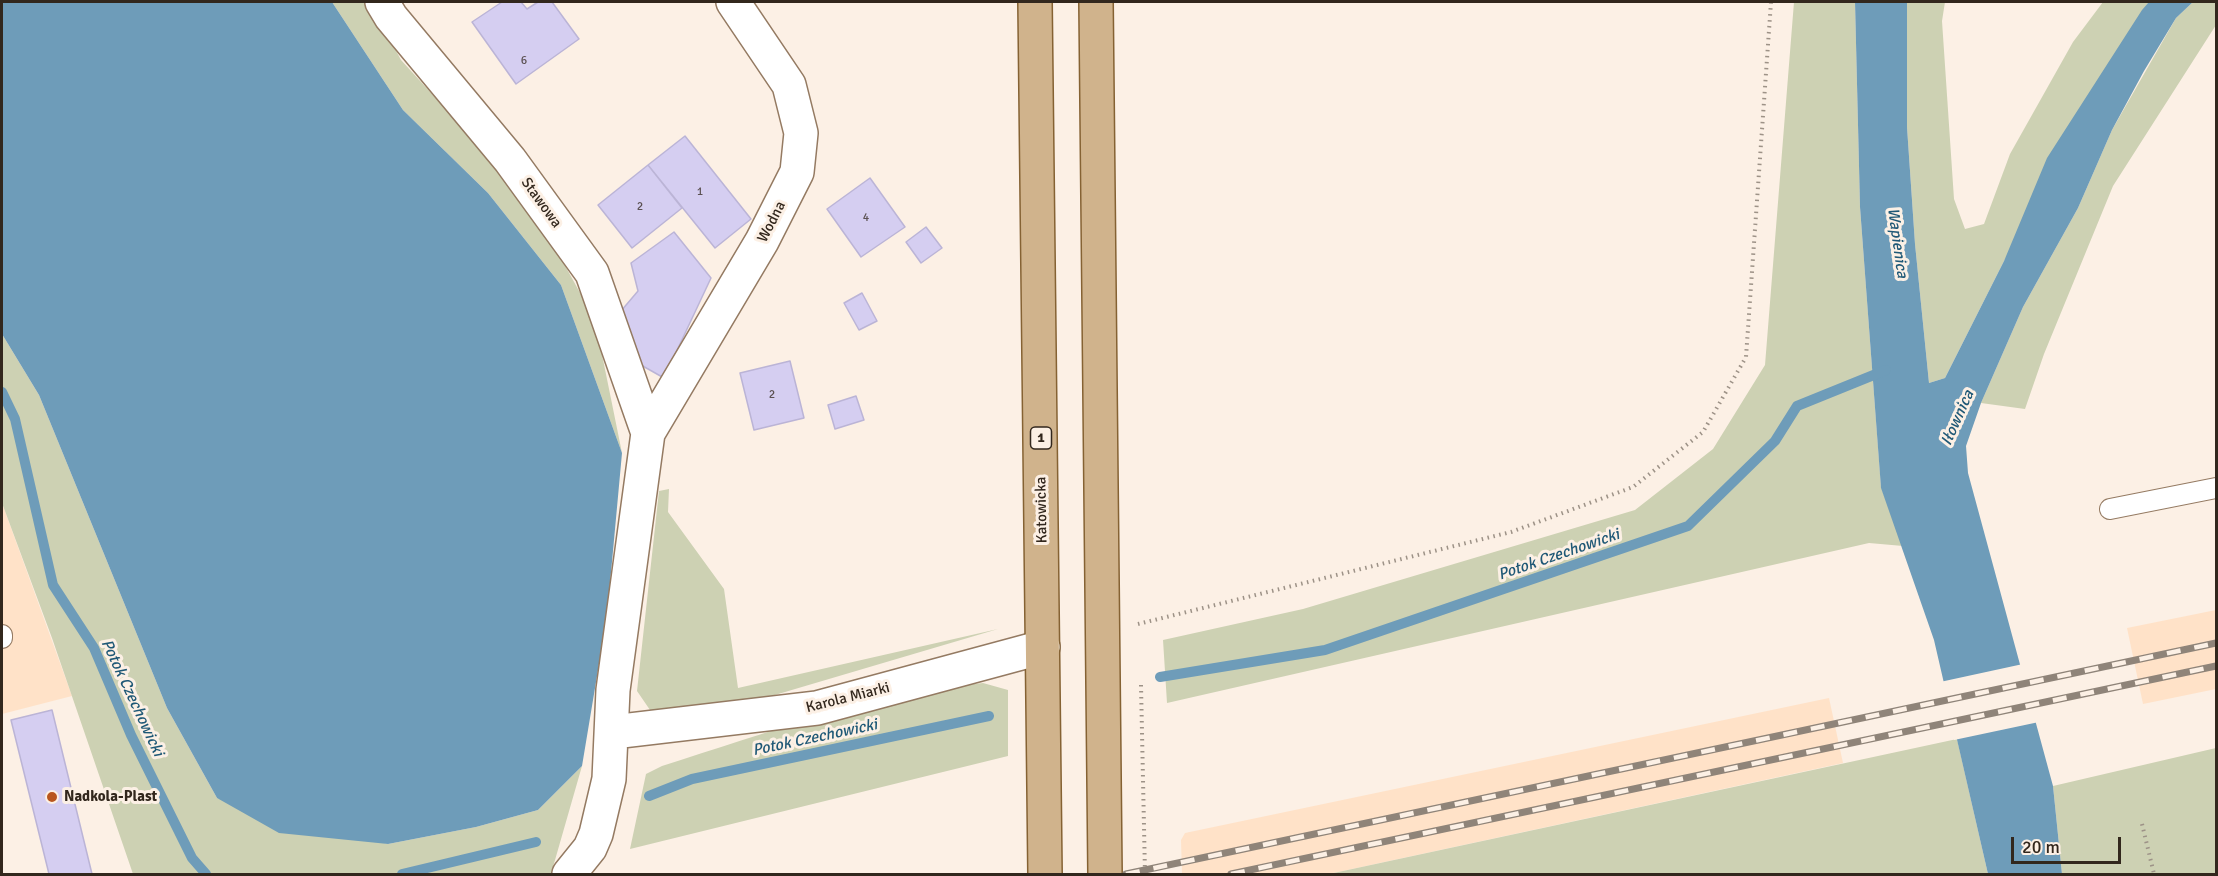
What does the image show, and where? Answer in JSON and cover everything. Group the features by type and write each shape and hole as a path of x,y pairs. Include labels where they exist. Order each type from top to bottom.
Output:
{"main road":[{"name":"Katowicka","path":"1035,2 1045,874"},
{"path":"1096,2 1105,874"}],"street":[{"name":"Stawowa","path":"382,2 391,17 510,160 592,273 648,434"},
{"name":"Wodna","path":"648,434 762,241 797,172 801,133 789,85 733,2"},
{"path":"569,874 590,848 602,819 609,779 613,732 613,690 648,434"},
{"name":"Karola Miarki","path":"613,732 817,708 1043,647"}],"lane":[{"path":"2110,509 2217,488"}],"path":[{"path":"1140,636 1140,624 1511,532 1633,487 1703,432 1746,357 1771,2"},
{"path":"1141,684 1145,874"},
{"path":"2142,824 2154,874"}],"shaded area":[{"path":"2,503 72,696 2,714"},
{"path":"2216,610 2216,689 2143,704 2127,628"},
{"path":"1829,698 1843,763 1329,874 1182,874 1181,840 1185,833"}],"green space":[{"path":"332,2 370,2 401,60 483,150 541,222 595,320 622,453 561,285 488,193 403,110"},
{"path":"1794,2 1855,2 1860,207 1881,487 1903,546 1869,543 1167,703 1163,640 1303,609 1635,510 1713,449 1765,365"},
{"path":"1907,2 1945,2 1942,21 1954,199 1965,229 1984,224 2010,154 2073,42 2103,2 2149,2 2004,261 1945,378 1929,383 1915,244 1907,127"},
{"path":"2193,2 2216,2 2216,25 2113,186 2044,354 2025,409 1981,403 2023,307 2078,208 2112,130 2176,18"},
{"path":"2,334 39,395 167,708 217,798 388,844 476,827 538,810 582,766 551,874 133,874 52,638 2,503"},
{"path":"669,489 668,512 724,589 738,688 998,629 714,713 650,710 637,691 659,491"},
{"path":"983,683 1008,690 1008,756 630,849 646,774 662,766 861,705 942,688"},
{"path":"1957,739 1988,874 1329,874"},
{"path":"2216,748 2216,874 2062,874 2053,786"}],"water":[{"path":"2,2 332,2 403,110 488,193 561,285 622,453 607,616 582,766 538,810 476,827 388,844 279,833 217,798 167,708 39,395 2,334"},
{"path":"1855,2 1907,2 1907,127 1915,244 1929,383 1945,378 2004,261 2047,158 2142,10 2149,2 2193,2 2176,18 2112,130 2078,208 2023,307 1981,403 1966,446 1968,473 2053,786 2062,874 1988,874 1934,640 1881,488 1860,207"}],"pier":[{"path":"2023,664 2039,722 1954,740 1940,682"}],"building":[{"path":"502,2 521,2 527,9 538,2 552,2 579,39 516,84 472,22"},
{"path":"685,136 751,219 715,248 648,165"},
{"path":"648,165 682,208 632,248 598,205"},
{"path":"870,178 905,227 861,257 827,209"},
{"path":"926,227 942,248 921,263 906,242"},
{"path":"674,232 711,278 664,378 641,365 621,311 638,291 631,263"},
{"path":"862,293 877,321 859,330 844,303"},
{"path":"790,361 804,418 754,430 740,373"},
{"path":"856,396 864,420 835,429 828,405"},
{"name":"Nadkola-Plast","path":"52,710 92,874 49,874 11,720"}],"waterway":[{"name":"Potok Czechowicki","path":"1160,677 1325,650 1688,526 1775,441 1797,406 1886,370"},
{"name":"Potok Czechowicki","path":"2,392 15,419 53,585 94,648 131,735 192,858 206,874"},
{"name":"Potok Czechowicki","path":"649,796 692,779 989,716"},
{"name":"Potok Czechowicki","path":"402,874 536,842"}],"railway":[{"path":"1126,874 2216,643"},
{"path":"1231,874 2216,666"}],"place":[{"name":"Nadkola-Plast","path":"52,797"}],"water label":[{"name":"Wapienica","path":"1897,243"},
{"name":"Iłownica","path":"1958,418"}]}
